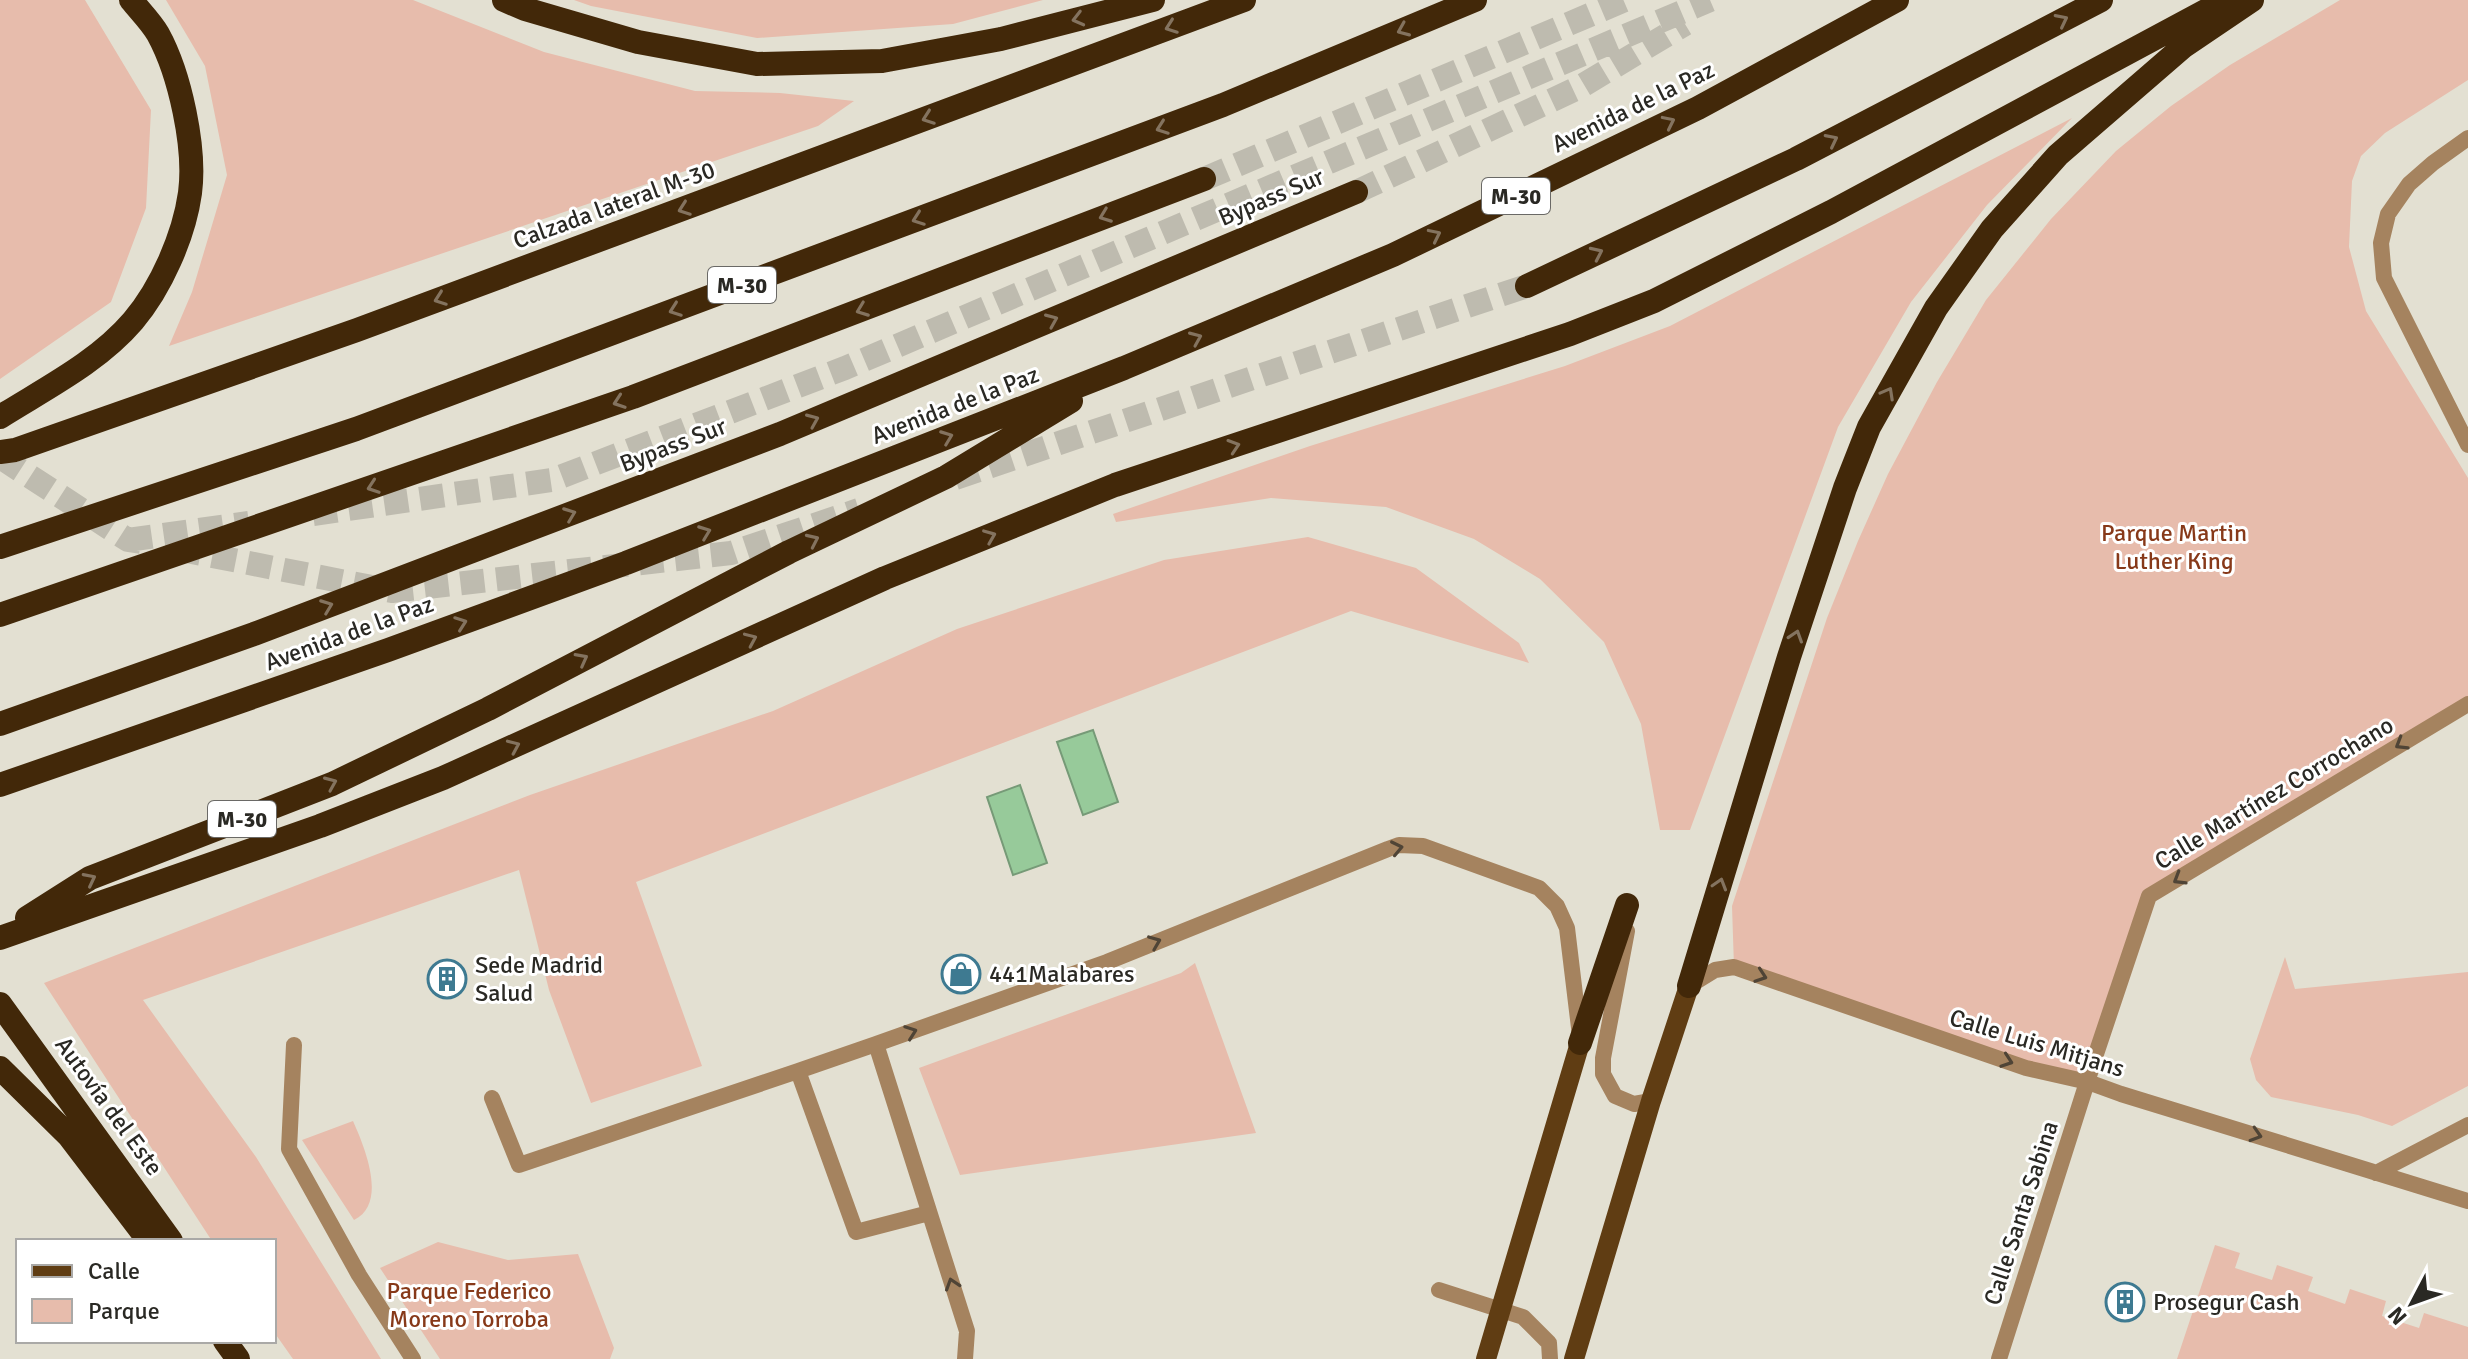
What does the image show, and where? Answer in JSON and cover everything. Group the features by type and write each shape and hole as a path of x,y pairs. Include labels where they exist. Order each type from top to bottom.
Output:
{"highway":[{"path":"0,417 97,356 134,320 163,275 180,235 190,192 184,104 157,33 131,0"},
{"path":"504,0 638,42 757,64 882,61 1001,39 1153,0"},
{"name":"Calzada lateral M-30","path":"0,452 15,450 357,330 1244,0"},
{"name":"M-30","path":"0,547 356,429 1223,105 1475,0"},
{"name":"Avenida de la Paz","path":"0,785 626,563 1124,368 1393,255 1698,108 1897,0"},
{"path":"1527,286 1796,159 2101,0"},
{"path":"0,937 320,826 443,778 885,578 1115,485 1570,334 1654,301 1831,212 2226,0"},
{"path":"1689,986 1789,657 1845,488 1869,427 1936,308 1992,229 2058,155 2184,46 2252,0"},
{"name":"Bypass Sur","path":"0,615 633,397 1204,179"},
{"name":"Bypass Sur","path":"0,724 254,634 780,434 1356,192"},
{"name":"M-30","path":"0,937 90,878 332,784 488,709 789,552 946,477 1124,368"},
{"path":"1580,1043 1627,905"},
{"path":"0,998 24,1035"},
{"name":"Autovía del Este","path":"0,1004 170,1239"},
{"path":"0,1068 69,1136 147,1239"}],"main road":[{"path":"1574,1359 1651,1101 1689,986"},
{"path":"1486,1359 1580,1043"}],"street":[{"path":"2468,138 2409,184 2388,214 2381,243 2384,278 2468,445"},
{"name":"Calle Martínez Corrochano","path":"2088,1082 2149,896 2468,704"},
{"path":"492,1098 519,1165 1107,962 1388,849 1410,844 1539,888 1557,906 1567,928 1580,1043"},
{"path":"1627,905 1627,936 1603,1058 1603,1074 1615,1096 1634,1104 1651,1101"},
{"name":"Calle Luis Mitjans","path":"1689,986 1715,970 1734,967 2026,1068 2088,1082 2468,1201"},
{"path":"876,1044 967,1331 965,1359"},
{"path":"294,1045 289,1149 359,1275 413,1359"},
{"path":"798,1071 856,1232 929,1213"},
{"name":"Calle Santa Sabina","path":"1999,1359 2088,1082"},
{"path":"2376,1173 2468,1125"},
{"path":"1439,1290 1523,1317 1549,1343 1550,1359"}],"green space":[{"path":"0,0 85,0 151,110 146,208 111,302 0,379"},
{"path":"166,0 413,0 544,52 695,91 780,93 854,101 818,126 169,346 192,292 227,175 205,66"},
{"path":"574,0 1043,0 953,24 757,38 591,6"},
{"name":"Parque Martin Luther King","path":"2340,0 2468,0 2468,80 2385,133 2361,156 2352,181 2349,247 2366,311 2468,478 2468,704 2149,896 2088,1082 1734,967 1732,906 1827,618 1888,474 1937,382 1986,300 2051,219 2116,151 2171,106 2230,65"},
{"path":"2072,118 1987,205 1911,302 1838,427 1690,830 1660,830 1641,724 1604,642 1540,579 1474,539 1386,507 1271,498 1116,522 1113,514 1310,446 1565,366 1670,326"},
{"path":"1308,537 1416,568 1519,643 1529,663 1351,611 636,882 702,1066 591,1103 549,990 519,870 143,1000 256,1157 381,1359 293,1359 276,1335 276,1239 211,1239 44,983 530,795 773,711 957,629 1164,560"},
{"path":"2285,957 2295,989 2468,972 2468,1086 2392,1126 2358,1115 2271,1097 2256,1080 2250,1059"},
{"path":"1195,963 1256,1133 960,1175 919,1068 1181,973"},
{"path":"353,1121 368,1160 372,1188 364,1212 354,1220 302,1140"},
{"name":"Parque Federico Moreno Torroba","path":"438,1242 508,1260 578,1254 614,1348 610,1359 440,1359 380,1268"},
{"path":"2215,1245 2240,1253 2235,1268 2272,1280 2277,1265 2313,1277 2308,1291 2345,1304 2350,1289 2386,1301 2382,1316 2419,1328 2424,1313 2468,1327 2468,1359 2177,1359"}],"shaded area":[{"path":"1093,730 1118,802 1083,815 1057,742"},
{"path":"1020,785 1047,863 1013,875 987,797"}],"tunnel":[{"path":"1204,179 1625,0"},
{"path":"313,514 552,480 845,368 1710,0"},
{"path":"1356,192 1580,87 1685,24"},
{"path":"955,478 1527,286"},
{"path":"0,457 128,540 141,542"},
{"path":"177,549 392,591 731,553 859,510"},
{"path":"128,540 249,523"}],"place":[{"name":"441Malabares","path":"961,974"},
{"name":"Sede Madrid Salud","path":"447,979"},
{"name":"Prosegur Cash","path":"2125,1302"}]}
